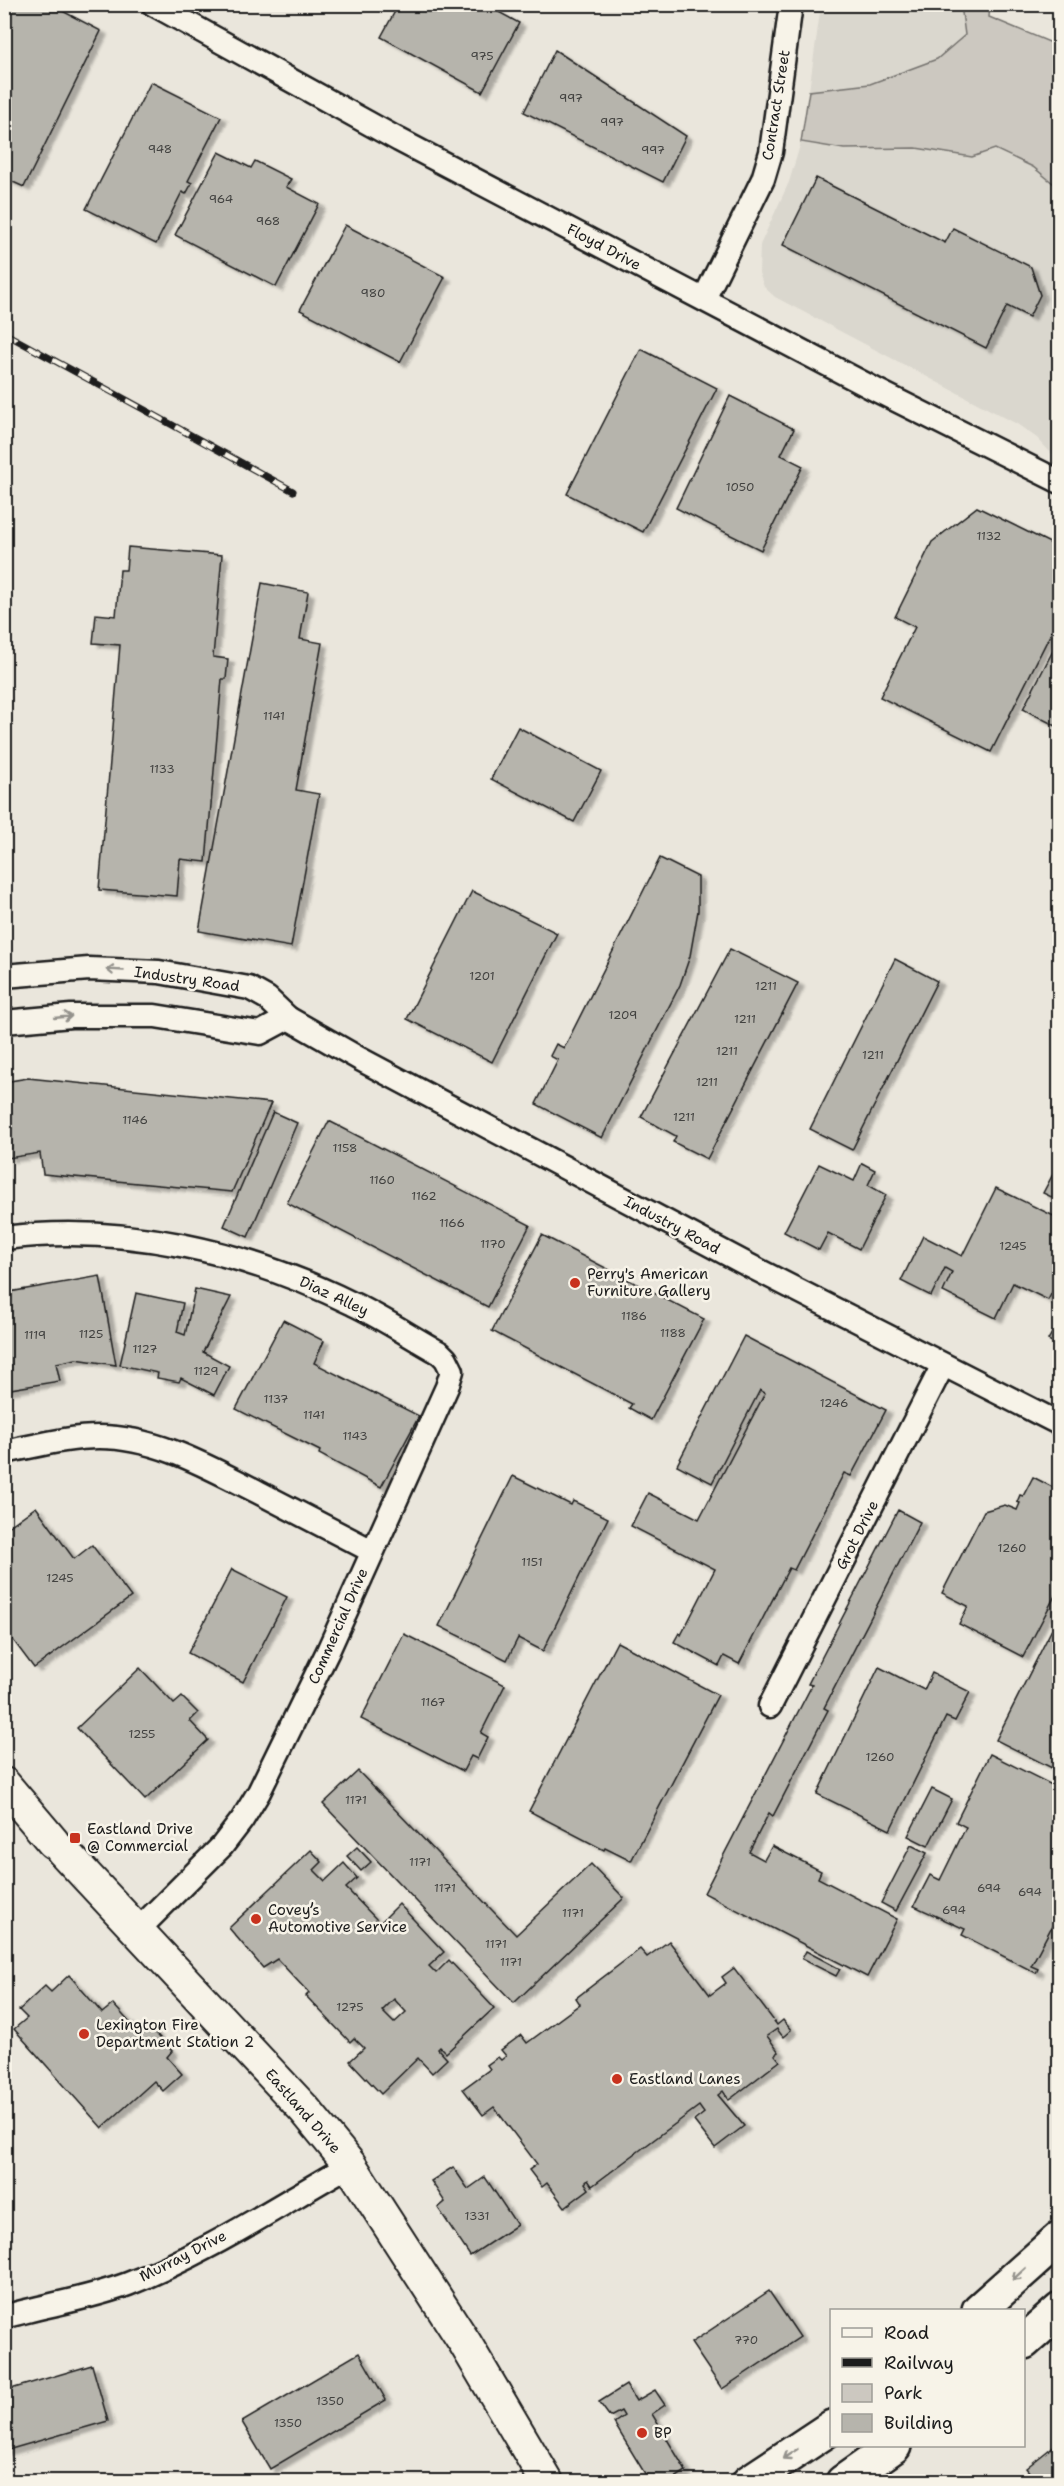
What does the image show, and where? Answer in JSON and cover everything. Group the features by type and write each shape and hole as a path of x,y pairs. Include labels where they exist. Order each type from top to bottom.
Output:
{"highway":[{"path":"980,2309 1059,2238"},
{"path":"1025,2340 1059,2310"},
{"path":"749,2481 830,2428"},
{"path":"843,2481 891,2447"}],"street":[{"name":"Floyd Drive","path":"153,4 399,140 878,391 1059,482"},
{"name":"Contract Street","path":"704,299 763,179 771,152 791,4"},
{"name":"Industry Road","path":"4,976 89,969 159,972 249,988 267,999 288,1018 360,1059 739,1261 1059,1424"},
{"path":"4,1022 71,1016 155,1016 260,1033 288,1018"},
{"name":"Diaz Alley","path":"4,1238 45,1233 77,1233 155,1241 225,1254 276,1271 336,1296 440,1353 452,1371 447,1387 372,1551"},
{"name":"Grot Drive","path":"770,1706 943,1365"},
{"name":"Commercial Drive","path":"4,1452 61,1441 99,1437 151,1445 185,1455 372,1551 328,1651 259,1792 242,1820 222,1846 138,1930"},
{"name":"Eastland Drive","path":"4,1784 58,1846 305,2110 350,2165 465,2343 547,2481"},
{"name":"Murray Drive","path":"4,2317 127,2284 187,2258 350,2165"}],"shaded area":[{"path":"821,5 961,5 965,35 937,59 870,84 809,91"},
{"path":"801,142 844,149 916,148 972,157 995,149 1033,167 1059,188 1059,457 1017,424 775,297 764,287 759,273 760,245 789,182"}],"green space":[{"path":"961,5 990,5 989,17 1059,46 1059,188 1033,167 995,149 972,157 916,148 844,149 801,142 809,91 870,84 937,59 965,35"}],"building":[{"path":"9,4 49,4 101,31 24,187 4,178 4,13"},
{"path":"399,4 484,4 519,23 482,92 381,37"},
{"path":"555,50 686,136 663,182 524,112"},
{"path":"151,82 221,117 188,181 192,183 186,194 182,192 156,244 86,209"},
{"path":"219,152 251,168 255,161 291,179 286,187 319,204 276,287 175,235"},
{"path":"816,178 945,243 953,228 1031,267 1040,295 1029,317 1007,306 986,348 783,245"},
{"path":"345,225 445,277 400,362 300,310"},
{"path":"641,349 717,388 643,532 567,494"},
{"path":"730,396 794,429 781,455 803,466 761,550 676,508"},
{"path":"977,507 1060,548 1060,615 991,752 880,697 915,627 895,617 932,542"},
{"path":"128,547 222,555 213,657 228,659 226,679 222,679 206,862 180,859 177,896 99,890 120,645 93,643 96,614 116,616 120,570 126,570"},
{"path":"262,583 308,592 300,639 322,643 296,790 319,794 291,947 199,931"},
{"path":"1060,637 1060,728 1023,709"},
{"path":"518,727 601,771 574,822 491,779"},
{"path":"660,858 698,877 698,911 690,956 680,985 602,1138 536,1104 558,1060 550,1056 556,1044 564,1048"},
{"path":"472,891 557,933 492,1062 407,1019"},
{"path":"730,949 798,983 707,1159 673,1142 676,1136 641,1117"},
{"path":"895,959 937,981 852,1150 810,1129"},
{"path":"28,1078 271,1103 232,1192 43,1174 40,1153 8,1158 4,1134 4,1082"},
{"path":"273,1112 297,1123 248,1237 224,1226"},
{"path":"329,1121 530,1225 488,1307 287,1203"},
{"path":"1060,1161 1060,1201 1043,1193"},
{"path":"862,1163 875,1170 868,1185 886,1195 859,1249 828,1233 819,1250 784,1232 819,1164 854,1181"},
{"path":"996,1188 1060,1219 1060,1277 1048,1300 1013,1283 996,1318 943,1292 952,1272 945,1268 931,1296 901,1281 923,1236 962,1256"},
{"path":"542,1235 704,1319 651,1420 629,1408 632,1404 492,1331"},
{"path":"100,1276 116,1365 76,1359 56,1363 60,1381 4,1390 4,1293"},
{"path":"195,1289 231,1297 203,1352 229,1366 214,1395 181,1378 179,1382 157,1378 158,1373 120,1365 136,1293 183,1303 177,1332 185,1335"},
{"path":"1060,1319 1060,1346 1048,1340"},
{"path":"283,1320 324,1341 314,1363 419,1416 381,1487 319,1454 320,1451 236,1409"},
{"path":"744,1336 886,1410 851,1476 844,1473 794,1570 789,1568 739,1664 724,1656 719,1666 674,1642 679,1633 681,1635 715,1569 631,1526 648,1493 699,1519 765,1393 760,1390 712,1483 677,1465"},
{"path":"513,1476 571,1505 573,1501 608,1518 543,1651 518,1638 507,1660 439,1626"},
{"path":"1033,1477 1060,1491 1060,1586 1023,1657 959,1624 968,1606 942,1593 984,1511 1005,1505 1017,1510 1020,1495 1023,1496"},
{"path":"36,1507 74,1559 92,1545 131,1597 34,1668 4,1628 4,1530"},
{"path":"898,1510 920,1522 824,1708 828,1710 773,1816 769,1813 749,1852 764,1860 772,1846 821,1871 818,1878 897,1919 867,1977 704,1893 812,1685 808,1684"},
{"path":"232,1569 287,1597 243,1682 188,1653"},
{"path":"1052,1629 1060,1633 1060,1772 996,1740"},
{"path":"404,1634 505,1685 481,1733 488,1737 477,1759 471,1756 463,1771 361,1719"},
{"path":"617,1642 718,1695 631,1861 605,1848 604,1850 529,1811"},
{"path":"879,1667 924,1690 932,1673 970,1692 955,1721 946,1717 890,1830 817,1794"},
{"path":"140,1668 174,1704 182,1697 198,1713 190,1721 208,1740 145,1800 77,1728"},
{"path":"990,1754 1060,1789 1060,1911 1031,1966 1038,1969 1036,1973 962,1935 965,1929 914,1906 930,1875 940,1880 966,1827 956,1822"},
{"path":"358,1771 516,1935 591,1864 624,1898 514,2003 323,1804"},
{"path":"932,1789 952,1799 928,1846 908,1836"},
{"path":"911,1845 927,1853 896,1911 881,1903"},
{"path":"357,1847 371,1862 361,1871 347,1856"},
{"path":"311,1850 322,1862 314,1870 325,1881 344,1863 357,1878 346,1888 380,1923 399,1904 444,1952 429,1966 436,1973 449,1960 494,2008 446,2053 440,2047 438,2049 447,2059 432,2073 418,2058 381,2094 350,2061 364,2048 354,2038 350,2042 306,1996 309,1993 277,1959 263,1968 229,1928","holes":["394,1999 406,2012 394,2023 382,2011"]},
{"name":"Eastland Lanes","path":"669,1941 710,1995 726,1983 722,1977 734,1968 777,2025 783,2020 791,2030 783,2037 777,2029 767,2036 779,2052 775,2055 780,2061 729,2100 723,2091 718,2095 744,2126 715,2148 694,2121 704,2113 699,2106 592,2186 588,2180 585,2183 589,2189 565,2207 547,2183 542,2187 529,2170 537,2164 494,2107 483,2115 463,2089 490,2069 487,2065 498,2057 501,2060 506,2056 501,2050 521,2035 527,2043 580,2004 576,1998 640,1949 647,1957"},
{"path":"806,1951 840,1969 836,1976 802,1959"},
{"path":"69,1975 102,2013 113,2004 140,2034 149,2026 172,2051 167,2057 182,2074 163,2091 154,2081 102,2128 14,2029 27,2018 19,2010 45,1986 51,1992"},
{"path":"453,2167 468,2189 485,2177 517,2225 470,2256 438,2208 445,2202 431,2181"},
{"path":"769,2291 800,2337 722,2389 691,2343"},
{"path":"359,2353 386,2400 270,2469 242,2422"},
{"path":"92,2365 108,2421 4,2451 4,2391"},
{"name":"BP","path":"626,2385 636,2401 655,2390 665,2405 652,2414 686,2471 669,2482 650,2482 614,2423 624,2416 621,2411 610,2417 599,2402"},
{"path":"1060,2441 1060,2482 1037,2482 1026,2468"}],"railway":[{"path":"4,333 293,491"}],"place":[{"name":"Perry's American Furniture Gallery","path":"575,1283"},
{"name":"Eastland Drive @ Commercial","path":"75,1838"},
{"name":"Covey’s Automotive Service","path":"256,1919"},
{"name":"Lexington Fire Department Station 2","path":"84,2034"},
{"name":"Eastland Lanes","path":"617,2079"},
{"name":"BP","path":"642,2433"}]}
